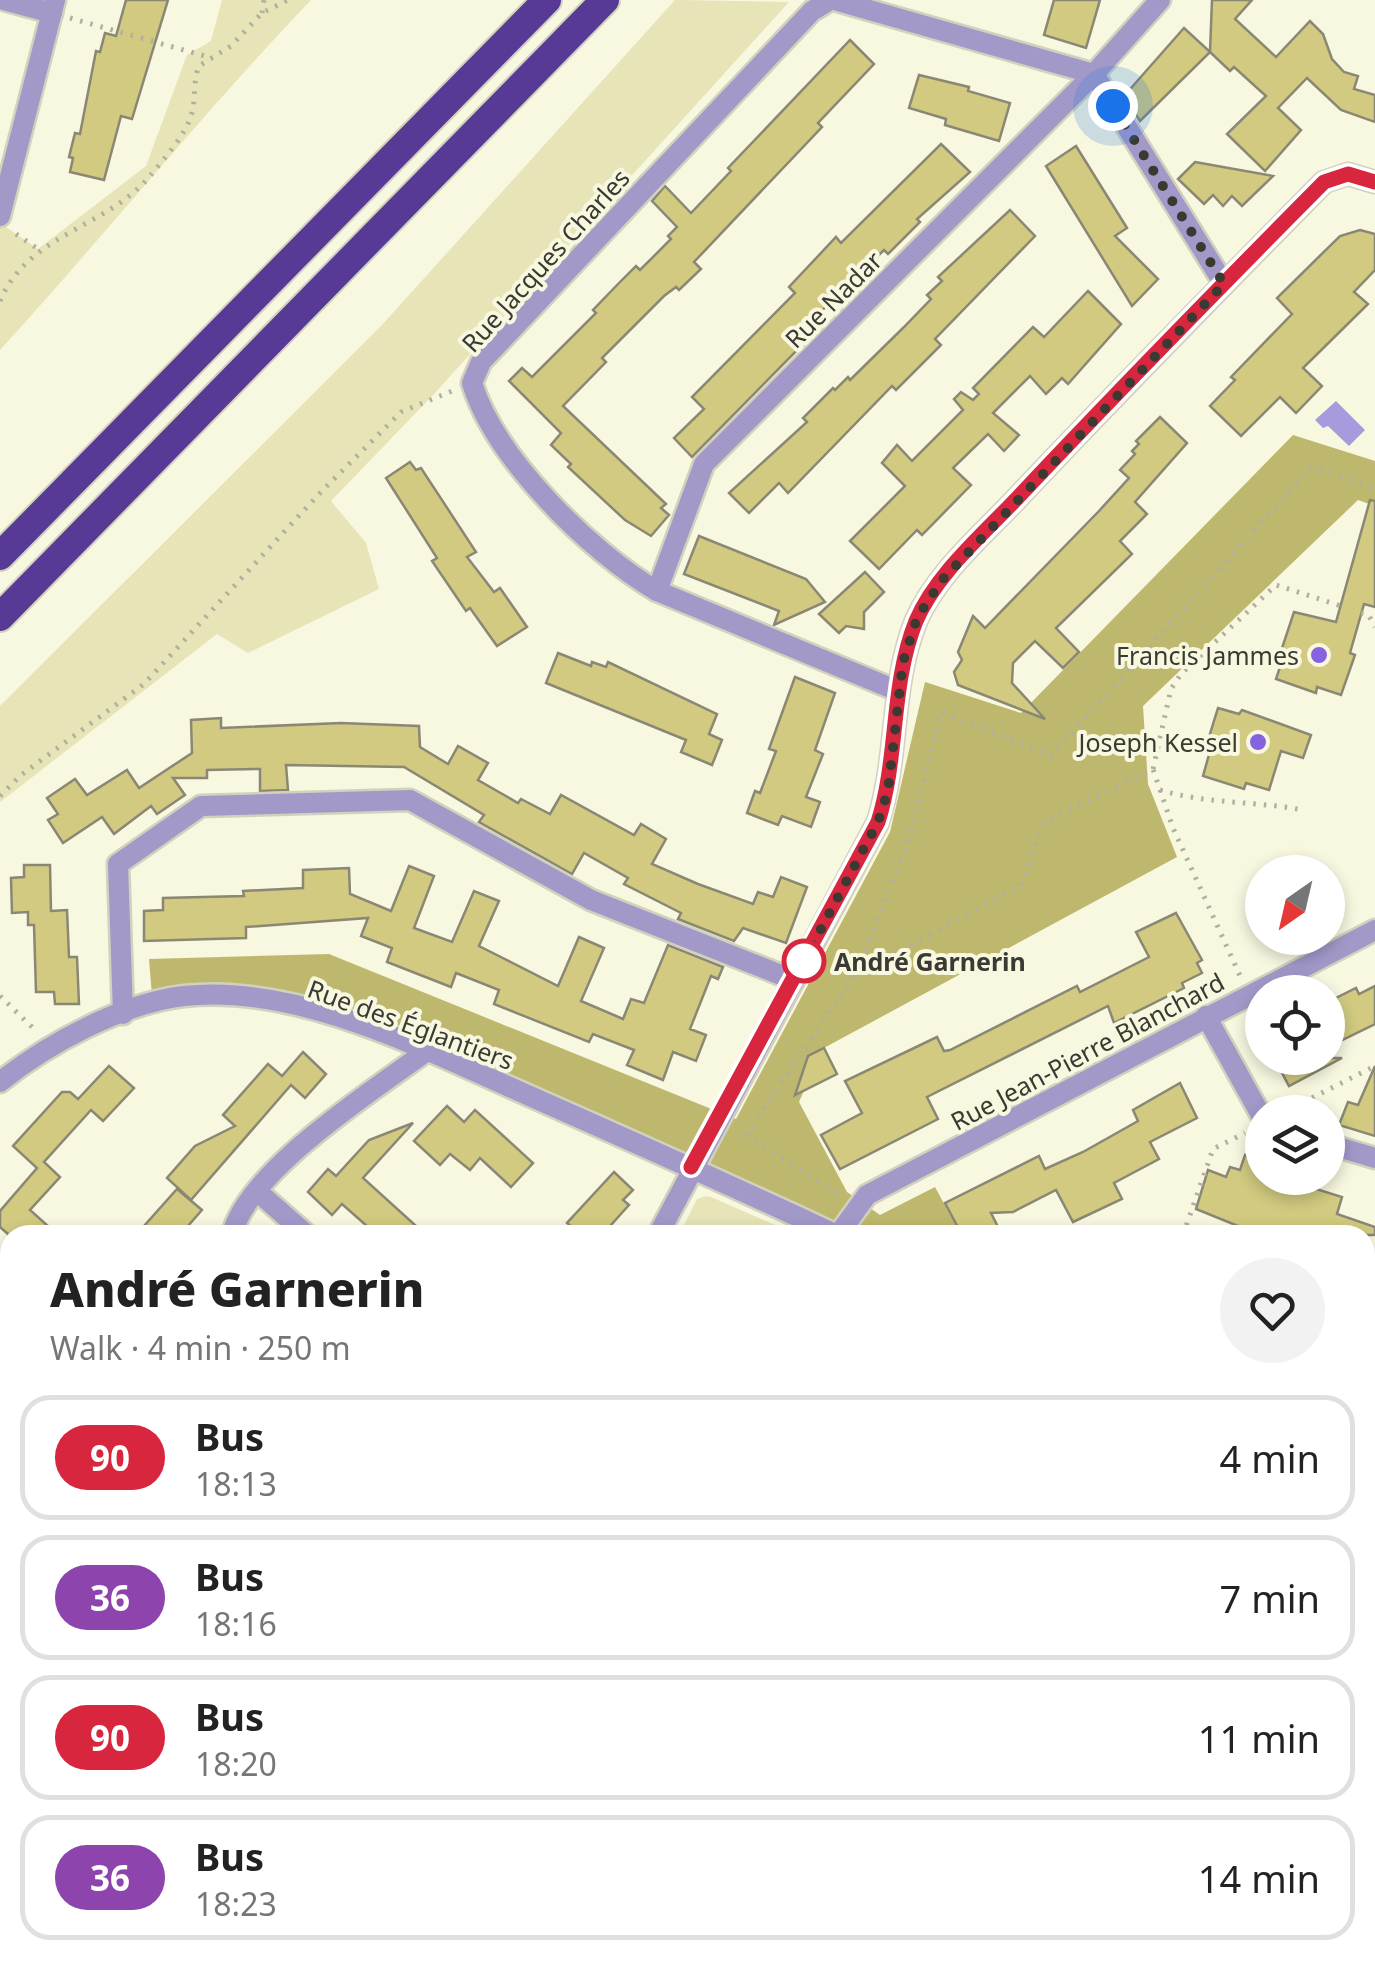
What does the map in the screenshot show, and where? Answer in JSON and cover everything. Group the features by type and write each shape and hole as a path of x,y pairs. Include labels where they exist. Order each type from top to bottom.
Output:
{"highway":[{"path":"0,556 547,0"},
{"path":"0,617 605,0"}],"street":[{"path":"4,0 53,6 4,224"},
{"name":"Rue Jacques Charles","path":"898,691 656,591 623,572 526,478 480,411 472,383 482,362 812,10 832,0 1094,74"},
{"name":"Rue Nadar","path":"656,591 704,464 1094,74 1160,0"},
{"path":"1094,74 1224,284"},
{"path":"663,1225 878,822 888,791 898,691 917,618 942,580 1324,182 1348,174 1375,182"},
{"path":"123,1014 118,864 201,806 410,800 592,900 794,980"},
{"name":"Rue Jean-Pierre Blanchard","path":"1286,975 1375,930"},
{"name":"Rue des Églantiers","path":"0,1082 51,1045 123,1014 183,996 246,996 323,1013 427,1051 816,1225"},
{"name":"Rue Jean-Pierre Blanchard","path":"844,1225 867,1195 1245,996"},
{"path":"1206,1016 1250,1095"},
{"path":"234,1225 306,1139 427,1051"},
{"path":"1345,1149 1375,1158"},
{"path":"258,1192 296,1225"}],"path":[{"path":"262,13 264,0"},
{"path":"199,66 231,46 262,13 288,0"},
{"path":"53,6 212,58"},
{"path":"0,301 3,286 38,249 72,234 148,179 190,121 199,66 196,53"},
{"path":"4,224 38,249"},
{"path":"0,796 49,753 144,684 401,412 472,383"},
{"path":"746,1135 854,976 908,843 941,712 1051,756 1311,467 1375,488"},
{"path":"1245,987 1174,828 1153,769 1171,689 1181,674 1276,584 1341,606"},
{"path":"1361,613 1368,614 1375,628"},
{"path":"854,976 1021,884 1043,823 1153,769"},
{"path":"1160,790 1190,799 1237,800 1303,810"},
{"path":"0,996 51,1045"},
{"path":"1318,1095 1375,1066"},
{"path":"718,1118 843,1198 851,1216"},
{"path":"1186,1225 1213,1149 1245,1133"}],"shaded area":[{"path":"222,0 311,0 0,350 0,223 38,249 146,166 187,55 211,41"},
{"path":"675,0 789,2 434,394 331,501 366,543 379,589 248,653 217,634 0,802 0,706 382,325"},
{"path":"1336,401 1365,430 1349,446 1328,426 1323,428 1315,420"},
{"path":"1293,435 1375,461 1375,506 1358,500 1143,706 1148,784 1177,857 822,1049 799,1102 847,1192 880,1215 935,1187 956,1225 837,1225 329,1005 152,996 149,959 329,954 736,1119 890,832 925,682 1021,713"},
{"path":"711,1197 775,1225 684,1225 697,1199"}],"building":[{"path":"126,0 168,0 132,119 121,116 104,180 70,172 73,158 69,157 75,133 80,134 96,51 100,52 105,33 116,36"},
{"path":"1054,0 1100,0 1086,48 1044,35"},
{"path":"1212,0 1252,0 1235,19 1276,57 1310,21 1323,34 1332,59 1344,72 1358,76 1354,89 1375,95 1375,122 1341,110 1307,78 1278,108 1301,130 1265,171 1227,134 1266,96 1234,67 1230,71 1210,52"},
{"path":"1184,28 1210,52 1140,121 1124,96"},
{"path":"850,40 874,64 818,123 822,127 694,262 701,269 679,290 676,287 664,296 602,358 606,362 563,406 666,504 661,508 669,515 651,536 625,520 568,467 571,464 551,445 561,433 509,381 522,368 532,377 636,266 640,270 671,239 668,236 677,227 652,201 665,186 691,213 731,171 728,168"},
{"path":"919,75 969,87 968,91 1010,103 999,141 945,125 946,119 909,108"},
{"path":"941,144 970,172 917,219 920,222 888,254 884,250 828,304 803,332 809,338 692,457 674,438 704,409 692,397 795,293 789,287 836,237 841,243"},
{"path":"1076,146 1127,228 1115,236 1158,279 1132,306 1046,166"},
{"path":"1195,162 1273,176 1242,206 1232,196 1223,206 1213,195 1204,204 1178,179"},
{"path":"1010,210 1035,236 935,339 941,345 896,390 892,386 788,493 779,483 749,513 729,493 807,422 803,418 833,388 848,377 850,380 903,328 931,299 927,295 942,281 938,277"},
{"path":"1360,230 1375,234 1375,270 1354,292 1368,304 1303,368 1322,386 1296,413 1280,397 1241,436 1210,406 1235,380 1231,377 1292,314 1277,298 1340,236"},
{"path":"1088,291 1121,324 1068,384 1062,378 1046,394 1030,376 993,413 1019,435 1004,451 988,434 953,468 971,485 922,535 917,530 879,569 850,541 905,486 882,463 897,445 912,461 963,410 954,399 961,392 973,400 979,394 973,388 1033,327 1044,337"},
{"path":"1160,417 1187,443 1135,502 1147,514 1120,541 1132,554 1056,628 1079,652 1063,668 1035,641 1013,663 1012,683 1045,719 958,685 954,672 962,660 958,652 973,616 985,628 1099,511 1129,478 1120,470 1135,454 1132,451 1139,444 1136,441"},
{"path":"410,462 416,470 421,468 476,552 467,557 494,592 500,588 527,627 497,646 470,608 466,611 432,561 437,558 386,478"},
{"name":"Francis Jammes","path":"1370,500 1375,501 1375,607 1364,604 1350,653 1355,655 1341,695 1317,687 1316,693 1276,679 1294,612 1336,622"},
{"path":"699,536 806,579 825,602 774,625 779,611 684,574"},
{"path":"865,572 884,592 864,612 864,629 846,626 839,633 819,614"},
{"path":"558,653 591,666 592,662 606,667 608,662 717,714 709,734 722,740 712,765 681,752 686,740 546,683"},
{"path":"795,677 835,693 815,750 823,754 806,797 820,802 811,827 782,816 778,825 747,813 755,791 760,793 776,751 769,749"},
{"name":"Joseph Kessel","path":"1218,708 1239,714 1242,710 1311,735 1303,758 1281,751 1269,790 1246,783 1244,789 1203,776 1210,751 1205,750"},
{"path":"221,718 221,728 341,723 419,726 420,747 448,764 458,746 488,763 478,780 518,803 521,799 550,814 561,795 634,835 641,824 666,839 652,864 698,884 753,904 758,892 773,897 781,877 807,887 786,943 743,928 734,941 678,919 681,913 624,884 628,878 584,853 572,874 479,822 484,815 404,767 286,765 288,790 260,791 260,769 207,770 207,778 173,778 185,795 157,814 151,806 114,834 102,817 63,843 48,820 58,814 47,798 75,779 87,795 127,770 139,788 192,753 191,720"},
{"path":"24,865 50,865 51,911 67,910 69,957 77,957 79,1004 55,1004 54,992 36,992 34,925 28,925 28,912 12,913 11,878 24,877"},
{"path":"409,866 434,876 414,928 452,942 474,891 499,901 479,946 558,986 579,937 604,948 581,1001 623,1019 631,999 644,1003 668,945 723,967 718,979 711,976 690,1029 706,1035 696,1061 673,1052 663,1080 627,1065 634,1050 593,1034 589,1042 494,1004 499,990 456,973 451,987 387,962 392,948 361,936 368,918 246,927 246,938 144,941 144,911 163,910 163,898 244,896 243,891 303,888 303,870 349,868 350,894 391,911"},
{"path":"1176,913 1202,960 1197,963 1202,973 1182,983 1184,988 1114,1023 1108,1006 927,1097 938,1119 840,1169 821,1135 862,1113 845,1081 937,1037 944,1051 950,1050 1077,986 1080,992 1149,957 1136,932"},
{"path":"1375,986 1375,1024 1345,1039 1345,994 1356,988 1359,994"},
{"path":"824,1048 837,1074 795,1095 808,1056"},
{"path":"303,1052 326,1074 305,1098 291,1085 191,1200 167,1178 195,1146 235,1126 223,1115 268,1064 282,1076"},
{"path":"109,1066 134,1088 103,1121 91,1110 44,1162 60,1177 30,1210 47,1225 0,1225 0,1211 37,1168 13,1146 62,1092 70,1092 78,1099"},
{"path":"1375,1066 1375,1136 1345,1127 1348,1102 1358,1105"},
{"path":"1283,1075 1310,1075 1289,1086"},
{"path":"1180,1083 1197,1118 1150,1142 1159,1159 1114,1183 1122,1199 1073,1222 1056,1190 1013,1212 991,1213 997,1225 957,1225 945,1203 1039,1156 1045,1169 1083,1152 1138,1121 1133,1110"},
{"path":"447,1106 464,1122 475,1110 533,1163 511,1187 480,1158 470,1170 450,1154 440,1165 414,1141"},
{"path":"413,1123 363,1178 415,1225 366,1225 342,1204 332,1215 308,1192 328,1169 336,1176 369,1140"},
{"path":"1245,1155 1245,1195 1336,1195 1342,1197 1337,1214 1369,1225 1235,1225 1196,1209 1208,1170 1226,1177 1230,1167 1240,1170"},
{"path":"614,1172 633,1190 623,1200 629,1205 611,1225 567,1223"},
{"path":"177,1189 202,1210 189,1225 145,1225"}],"bus line":[{"name":"90","path":"691,1167 878,822 888,791 903,662 917,618 942,580 1125,384 1324,182 1348,174 1375,182"}],"place":[{"name":"Francis Jammes","path":"1319,655"},
{"name":"Joseph Kessel","path":"1258,742"},
{"name":"André Garnerin","path":"804,961"}],"route":[{"path":"804,961 878,822 888,791 903,662 917,618 942,580 1107,402 1224,284 1113,106"}]}
